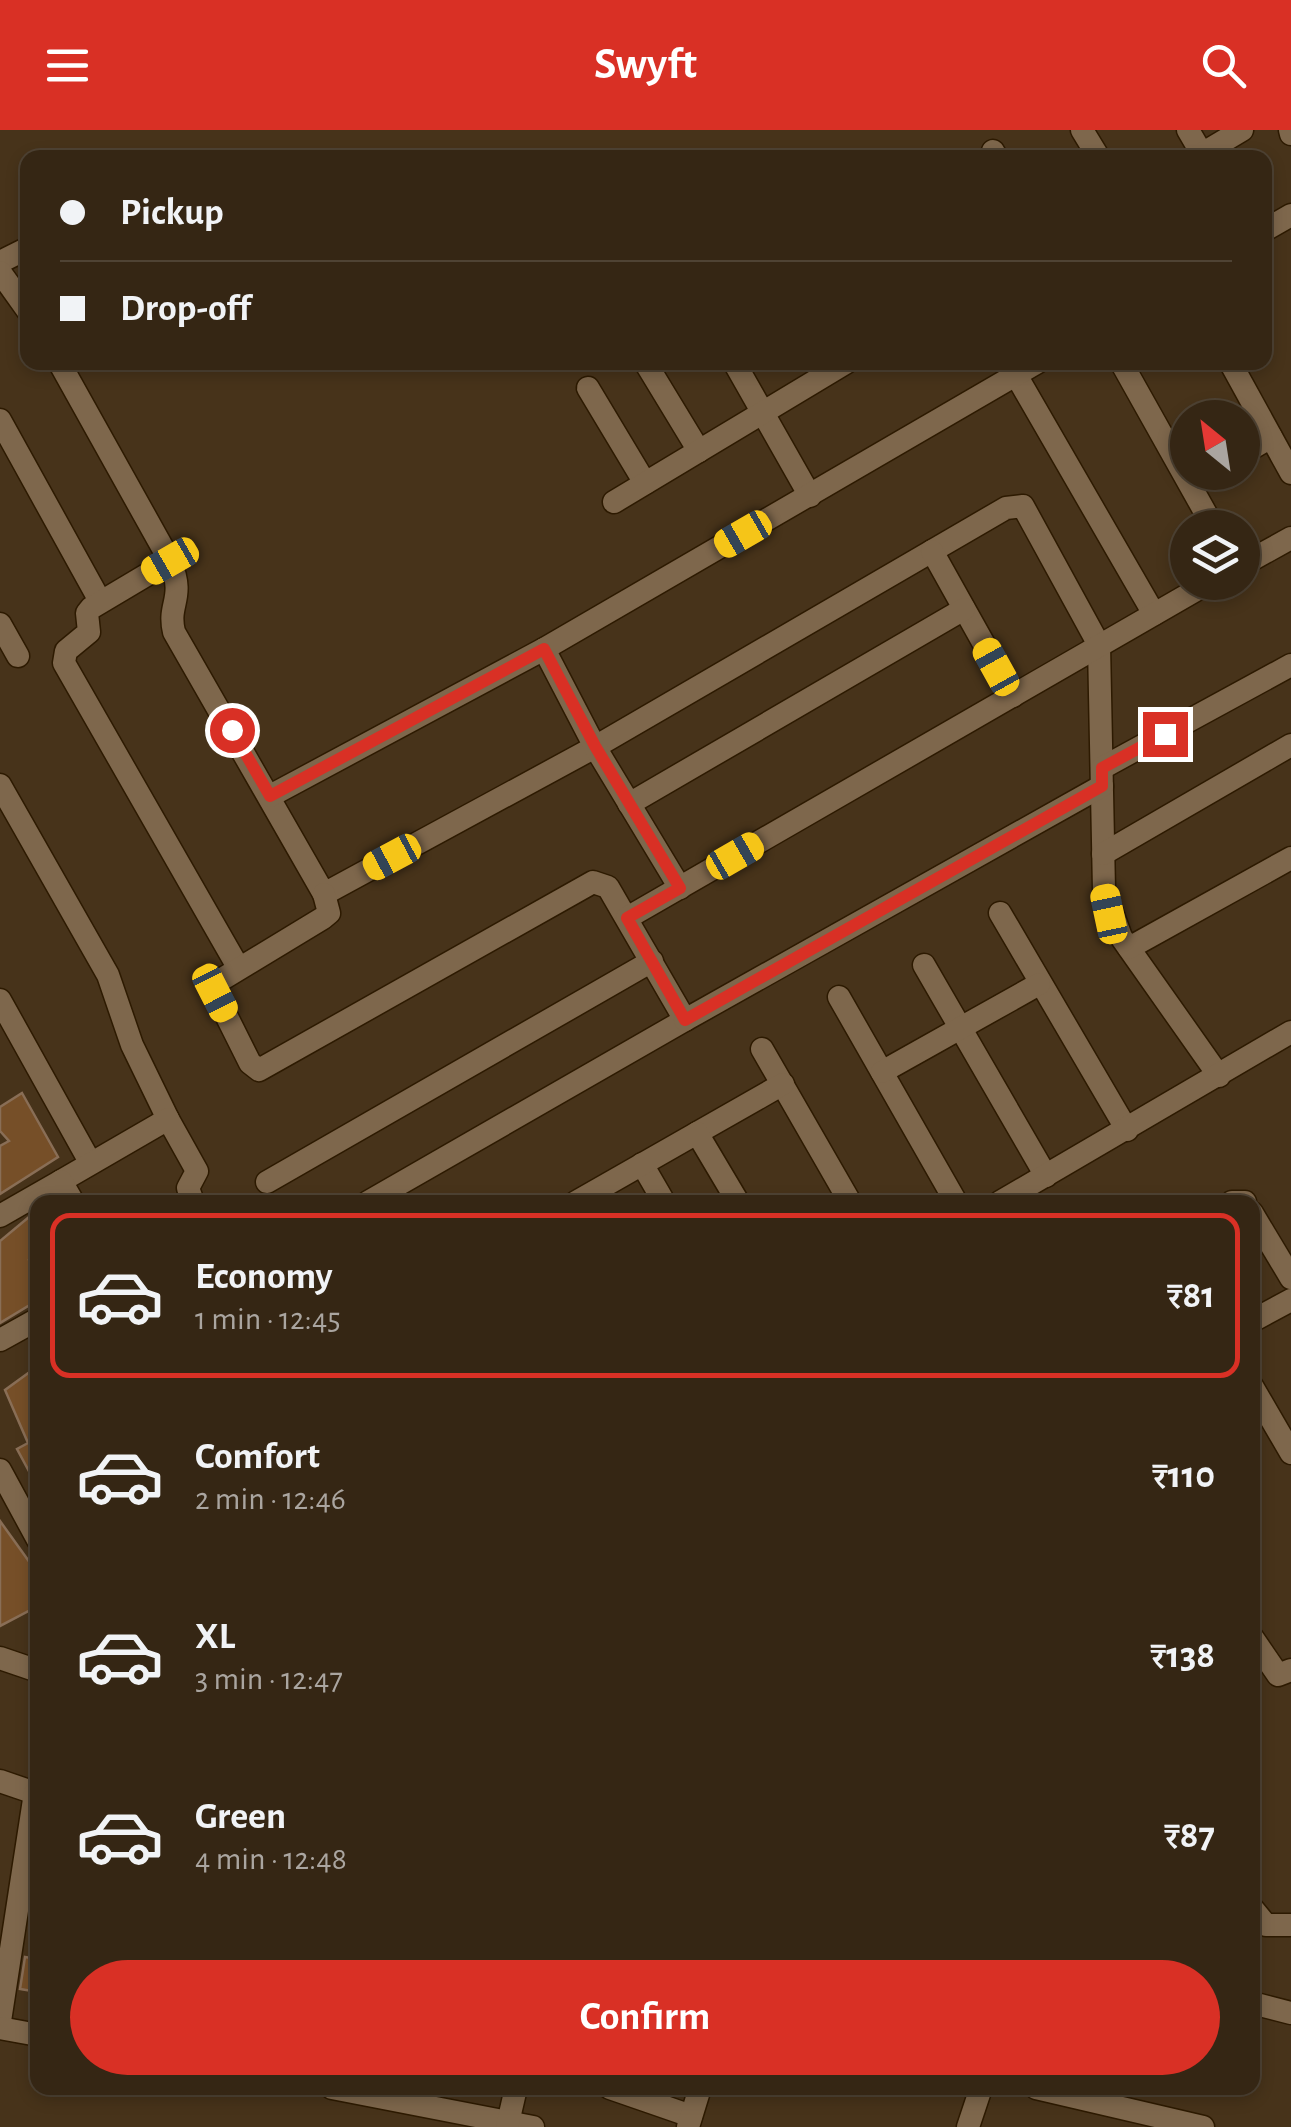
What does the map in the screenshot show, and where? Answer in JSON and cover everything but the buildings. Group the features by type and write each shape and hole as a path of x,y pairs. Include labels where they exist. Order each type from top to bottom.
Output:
{"street":[{"path":"1208,150 1242,130"},
{"path":"0,272 20,300"},
{"path":"63,370 170,561 179,586 171,618 174,632 324,894 328,913 323,918 214,984 250,1063 259,1070 593,882 608,887 685,1020"},
{"path":"650,370 699,451"},
{"path":"738,370 810,496"},
{"path":"614,502 834,370"},
{"path":"270,796 544,649 1024,370"},
{"path":"1126,370 1170,448"},
{"path":"1234,370 1291,472"},
{"path":"1016,375 1154,614"},
{"path":"588,388 645,483"},
{"path":"0,420 100,601"},
{"path":"1260,444 1271,438"},
{"path":"324,894 595,746 1006,508 1023,506 1099,644 1103,854 1109,914 1128,948 1219,1076"},
{"path":"1260,554 1291,538"},
{"path":"932,551 1012,696"},
{"path":"170,561 100,601 87,613 89,632 66,651 64,663 238,967"},
{"path":"627,918 1178,600"},
{"path":"629,804 964,609"},
{"path":"0,624 18,656"},
{"path":"544,649 595,746 680,888"},
{"path":"380,1195 1291,665"},
{"path":"1103,854 1291,745"},
{"path":"0,785 108,975 132,1044 197,1171 188,1188 190,1195"},
{"path":"1128,948 1291,858"},
{"path":"1000,913 1127,1130"},
{"path":"267,1182 652,961"},
{"path":"924,966 1046,1176"},
{"path":"882,1072 1039,984"},
{"path":"839,997 952,1195"},
{"path":"0,1000 9,1037 90,1162"},
{"path":"1015,1195 1291,1032"},
{"path":"762,1048 846,1195"},
{"path":"590,1195 782,1084"},
{"path":"32,1195 168,1119"},
{"path":"697,1133 734,1195"},
{"path":"642,1164 660,1195"},
{"path":"61,1181 69,1195"},
{"path":"2,1209 30,1196"},
{"path":"1260,1227 1291,1278"},
{"path":"1260,1317 1291,1300"},
{"path":"0,1340 30,1329"},
{"path":"1260,1400 1291,1453"},
{"path":"0,1470 30,1525"},
{"path":"1260,1651 1278,1675 1291,1670"},
{"path":"0,1781 30,1792"},
{"path":"30,1832 0,2025 30,2033"},
{"path":"1260,1918 1266,1926 1291,1925"},
{"path":"1260,2005 1291,2013"},
{"path":"407,2095 507,2124 533,2127"},
{"path":"507,2124 514,2095"},
{"path":"627,2095 690,2121 698,2095"},
{"path":"968,2127 978,2095"},
{"path":"1063,2095 1176,2124 1203,2127"}],"route":[{"path":"232,730 270,796 544,649 595,746 680,888 627,918 685,1020 1102,786 1102,768 1165,734"}]}
